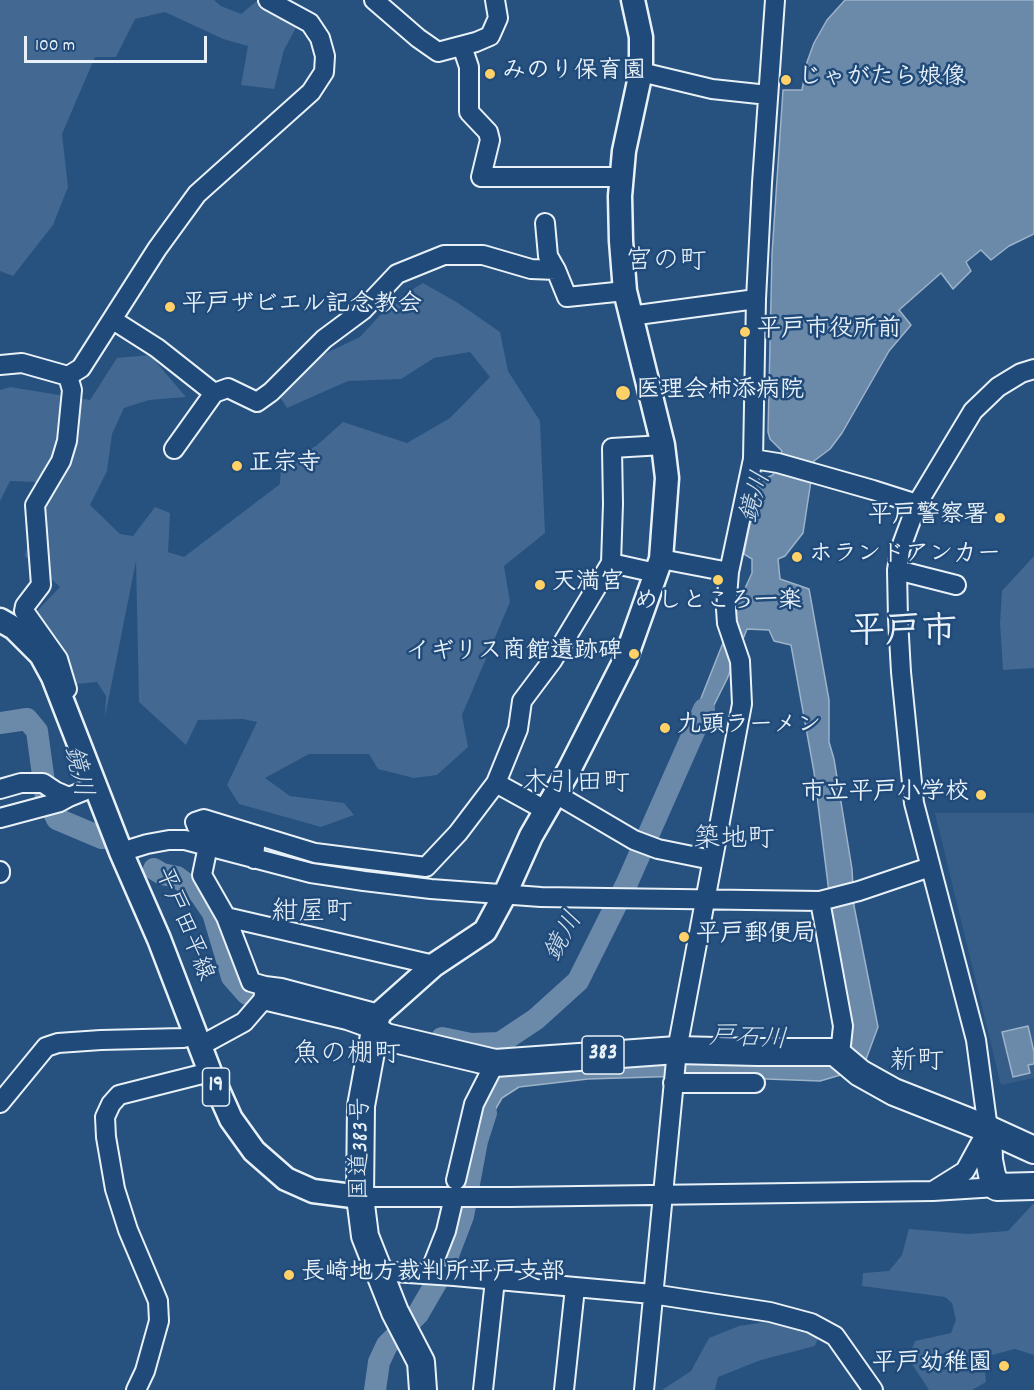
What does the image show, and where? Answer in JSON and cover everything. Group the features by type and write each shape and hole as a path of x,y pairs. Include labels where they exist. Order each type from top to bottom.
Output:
{"highway":[{"name":"383","path":"377,1022 386,1037 495,1063 677,1050 835,1052"},
{"name":"国道383号","path":"377,1022 361,1106 360,1197 365,1236 395,1312 421,1362 423,1390"},
{"path":"835,1052 861,1073 894,1092 1034,1150"},
{"path":"988,1129 989,1160 997,1187 1034,1186"}],"main road":[{"path":"377,1022 434,965 485,931 550,801 569,770 625,660 659,566 667,478 663,444 625,291 621,241 624,151 641,72 641,37 633,0"},
{"name":"平戸田平線","path":"0,620 14,628 41,655 65,707 121,852 146,906 210,1072 231,1119 254,1150 286,1179 313,1191 360,1197"}],"street":[{"path":"0,365 22,363 68,376 81,368 157,249 197,194 311,92 324,72 325,56 320,38 310,23 268,0"},
{"path":"374,0 418,38 438,51 462,46 490,36 496,27 498,18 495,0"},
{"path":"644,1390 677,1050 742,704 740,661 727,623 726,609 729,572 753,459 756,298 776,0"},
{"path":"462,46 469,67 469,112 488,132 490,140 481,177 622,177"},
{"path":"641,72 712,89 768,95"},
{"path":"545,223 548,256 567,297 625,291"},
{"path":"174,449 214,393 228,388 256,402 271,392 324,339 363,310 397,274 444,255 483,255 531,269 556,270"},
{"path":"630,316 756,298"},
{"path":"113,320 157,348 214,393"},
{"path":"933,1191 965,1171 988,1129 975,1040 914,802 898,619 897,570 900,550 916,504 973,411 998,387 1021,373 1034,369"},
{"path":"65,707 69,695 58,659 24,611 25,606 41,585 34,505 61,461 67,441 72,390 68,376"},
{"path":"254,860 255,847 197,827 195,822 204,819 315,853 426,867 458,833 496,783 518,729 522,701 552,661 610,563 613,504 612,448 663,444"},
{"path":"753,459 778,463 916,504"},
{"path":"610,563 729,572"},
{"path":"897,570 956,585"},
{"path":"0,789 21,783 55,796"},
{"path":"496,783 550,801 658,849 712,860"},
{"path":"0,818 55,796 96,786"},
{"path":"121,852 147,843 185,840 254,860 311,873 431,889 505,894 706,900 820,901 859,891 930,867"},
{"path":"208,846 202,875 226,917 250,982 264,992 336,1017 377,1022"},
{"path":"820,901 843,1026 841,1045 835,1052"},
{"path":"226,917 434,965"},
{"path":"0,1103 46,1047 58,1043 101,1040 183,1038 198,1040 244,1022 264,992"},
{"path":"429,1274 446,1231 474,1104 495,1063"},
{"path":"136,1390 145,1371 159,1321 158,1301 128,1230 115,1189 105,1117 111,1104 119,1095 210,1072"},
{"path":"674,1080 755,1083"},
{"path":"360,1197 455,1188 478,1197 933,1191 997,1187"},
{"path":"378,1271 652,1294 770,1312 810,1323 835,1336 873,1390"},
{"path":"483,1390 495,1280"},
{"path":"564,1390 574,1288"}],"shaded area":[{"path":"0,0 214,0 221,6 241,14 258,0 299,22 284,50 274,89 241,85 248,46 223,39 165,12 135,19 116,57 95,57 62,134 68,187 53,225 13,276 0,271"},
{"path":"423,283 458,303 500,332 508,371 540,421 545,533 504,566 510,602 462,715 468,747 437,775 414,778 378,769 369,754 309,754 265,778 290,796 344,803 354,815 321,827 239,804 227,785 257,722 243,719 198,720 186,745 139,702 136,561 105,717 106,696 97,682 66,685 28,631 37,611 60,587 25,556 38,504 36,482 10,481 0,501 0,390 10,387 90,400 117,358 150,355 186,397 149,400 124,408 112,434 107,471 90,505 120,534 133,536 155,507 170,513 168,552 184,557 280,484 281,464 316,446 343,422 407,443 450,418 490,377 470,352 434,358 401,379 348,381 287,408 278,394 318,357 360,337 392,302"},
{"path":"1034,556 1034,668 1003,670 1000,623 1002,591"},
{"path":"935,813 1034,813 1034,1078 1001,1085"},
{"path":"1034,1203 1034,1355 1015,1349 984,1357 986,1382 972,1390 929,1390 908,1358 915,1341 951,1333 956,1320 952,1303 945,1297 862,1286 863,1273 889,1271 902,1255 909,1229 968,1234 1008,1231"},
{"path":"765,1322 805,1330 818,1338 815,1346 761,1360 718,1377 715,1390 662,1390 691,1371 709,1338 739,1326"}],"water":[{"path":"845,0 1034,0 1034,234 1009,246 991,260 981,250 966,262 971,271 953,289 941,273 899,310 911,325 889,351 842,433 830,449 814,461 803,533 785,556 778,559 780,579 809,589 829,700 829,742 834,759 852,869 854,906 878,1027 865,1062 844,1074 820,1081 686,1076 588,1079 519,1087 502,1098 481,1144 473,1138 489,1090 498,1075 848,1045 814,772 791,645 774,641 769,630 747,629 727,679 698,737 686,736 752,573 752,559 744,554 750,523 760,487 766,478 773,475 782,451 770,439 768,432 772,254 783,90 802,90 807,62 814,43 827,20"},
{"path":"1028,1026 1034,1052 1034,1064 1028,1065 1030,1073 1013,1077 1002,1032"}],"waterway":[{"name":"鏡川","path":"442,1038 471,1044 500,1043 536,1019 578,981 627,883 704,709"},
{"name":"鏡川","path":"0,723 27,719 37,731 46,797 57,819 102,838"},
{"name":"鏡川","path":"154,869 162,874 177,877 200,894 213,913 232,977 247,994 285,998"},
{"name":"戸石川","path":"375,1390 379,1362 387,1345 418,1314 440,1276 463,1216 477,1141 486,1113"}],"place":[{"name":"みのり保育園","path":"490,74"},
{"name":"じゃがたら娘像","path":"786,80"},
{"name":"平戸ザビエル記念教会","path":"170,307"},
{"name":"平戸市役所前","path":"745,332"},
{"name":"医理会柿添病院","path":"623,393"},
{"name":"正宗寺","path":"237,466"},
{"name":"平戸警察署","path":"1000,518"},
{"name":"ホランドアンカー","path":"797,557"},
{"name":"めしところ一楽","path":"718,580"},
{"name":"天満宮","path":"540,585"},
{"name":"イギリス商館遺跡碑","path":"634,654"},
{"name":"九頭ラーメン","path":"665,728"},
{"name":"市立平戸小学校","path":"981,795"},
{"name":"平戸郵便局","path":"684,937"},
{"name":"長崎地方裁判所平戸支部","path":"289,1275"},
{"name":"平戸幼稚園","path":"1004,1366"}],"district":[{"name":"宮の町","path":"666,264"},
{"name":"平戸市","path":"903,636"},
{"name":"木引田町","path":"576,786"},
{"name":"築地町","path":"734,842"},
{"name":"紺屋町","path":"312,915"},
{"name":"魚の棚町","path":"347,1057"},
{"name":"新町","path":"917,1064"}]}
